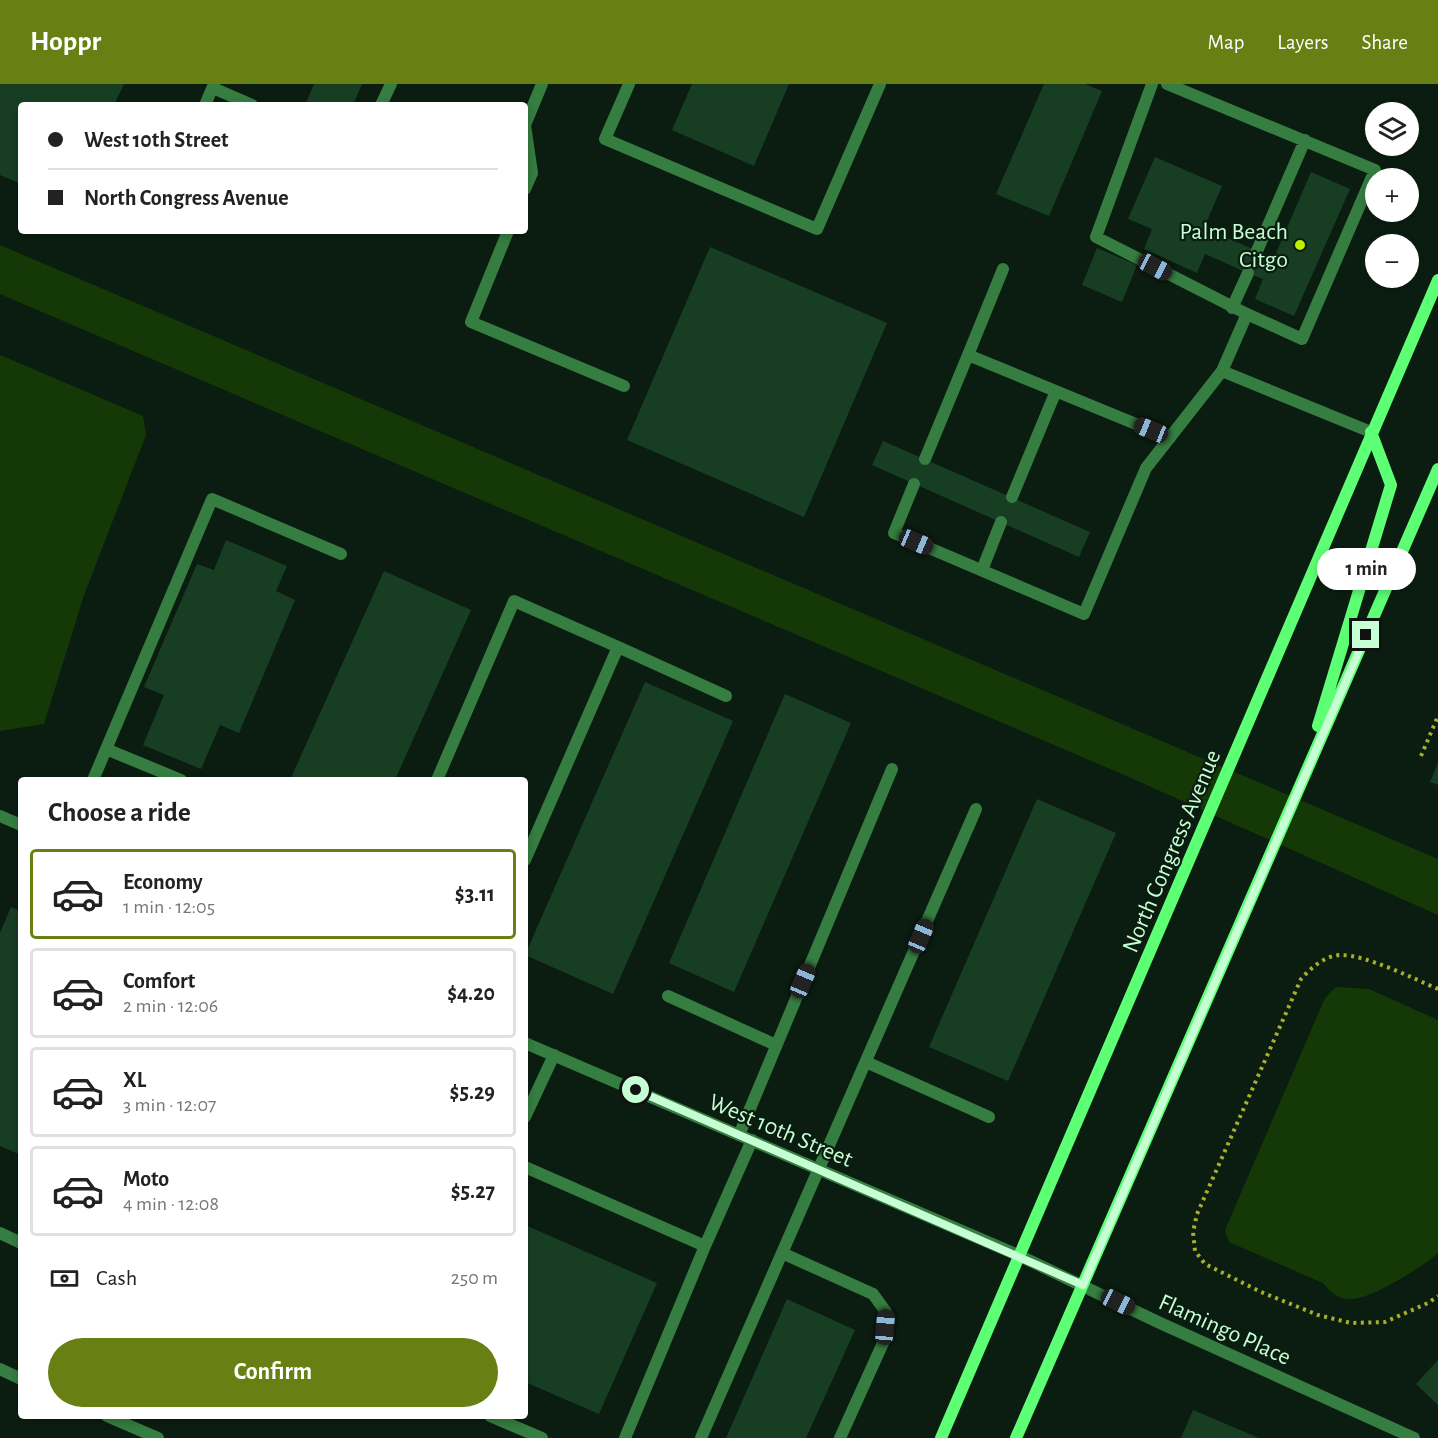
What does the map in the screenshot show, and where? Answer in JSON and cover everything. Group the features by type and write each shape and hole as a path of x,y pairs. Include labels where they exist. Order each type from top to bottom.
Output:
{"street":[{"path":"382,102 391,84"},
{"path":"528,118 542,84"},
{"path":"628,84 605,139 817,229 880,84"},
{"path":"1152,84 1096,237 1232,308 1302,339 1375,170 1167,84"},
{"path":"206,102 213,86 246,102"},
{"path":"1257,251 1305,140"},
{"path":"528,146 532,173 528,182"},
{"path":"507,234 471,322 624,386"},
{"path":"925,459 1003,269"},
{"path":"1232,308 1248,273"},
{"name":"North Congress Avenue","path":"941,1438 1438,280"},
{"path":"914,484 894,533 1084,614 1146,468 1222,370 1247,314"},
{"path":"968,355 1170,438"},
{"path":"1222,370 1371,432 1390,485 1300,785"},
{"path":"1012,497 1056,391"},
{"path":"1016,1438 1438,469"},
{"path":"94,777 212,499 341,554"},
{"path":"982,570 1001,522"},
{"path":"437,777 514,601 726,696"},
{"path":"528,853 618,647"},
{"path":"106,749 174,777"},
{"path":"739,1135 892,769"},
{"path":"701,1438 976,809"},
{"path":"0,816 18,824"},
{"path":"668,996 777,1045"},
{"name":"West 10th Street","path":"528,1043 1020,1256"},
{"path":"528,1111 554,1055"},
{"path":"866,1062 989,1117"},
{"path":"625,1438 752,1140"},
{"path":"528,1168 705,1246"},
{"path":"0,1233 18,1242"},
{"path":"782,1253 873,1294 886,1311 883,1343 840,1438"},
{"name":"Flamingo Place","path":"1020,1256 1160,1323 1414,1438"},
{"path":"0,1370 18,1378"},
{"path":"114,1419 158,1438"},
{"path":"497,1419 542,1438"}],"path":[{"path":"1421,756 1438,716"},
{"path":"1438,989 1370,962 1339,955 1323,960 1311,969 1301,979 1296,990 1197,1214 1193,1232 1195,1251 1205,1264 1261,1292 1318,1315 1351,1323 1385,1322 1428,1304 1438,1296"}],"shaded area":[{"path":"0,245 1438,859 1438,915 1122,774 0,294"},
{"path":"0,355 143,416 146,435 84,595 44,724 0,731"},
{"path":"1336,987 1369,989 1438,1020 1438,1253 1409,1274 1383,1288 1360,1298 1351,1299 1339,1297 1323,1283 1229,1242 1225,1230 1325,998"}],"building":[{"path":"0,84 124,84 115,102 18,102 18,183 0,175"},
{"path":"314,84 362,84 354,102 306,102"},
{"path":"692,84 789,84 754,166 672,130"},
{"path":"1044,84 1085,84 1102,91 1049,216 996,194"},
{"path":"1155,157 1222,186 1204,228 1274,258 1311,172 1350,189 1294,316 1255,299 1263,279 1205,254 1197,273 1144,249 1152,229 1128,219"},
{"path":"710,247 887,323 804,517 627,440"},
{"path":"1097,248 1137,265 1122,302 1082,285"},
{"path":"883,441 1090,532 1079,557 872,465"},
{"path":"226,540 287,566 276,591 295,600 239,733 220,725 201,769 143,745 164,695 144,687 197,564 214,570"},
{"path":"384,571 471,610 396,777 291,777"},
{"path":"645,682 733,721 613,994 528,956 528,948"},
{"path":"785,694 851,723 734,992 669,963"},
{"path":"1438,763 1438,785 1430,782"},
{"path":"1037,799 1116,833 1008,1081 929,1047"},
{"path":"11,907 18,910 18,1154 0,1146 0,933"},
{"path":"528,1226 657,1283 599,1414 528,1383"},
{"path":"787,1299 855,1330 806,1438 726,1438"},
{"path":"1438,1360 1438,1405 1416,1384"},
{"path":"1193,1410 1259,1438 1181,1438"}],"place":[{"name":"Palm Beach Citgo","path":"1300,245"}],"route":[{"path":"636,1090 1083,1285 1366,635"}]}
